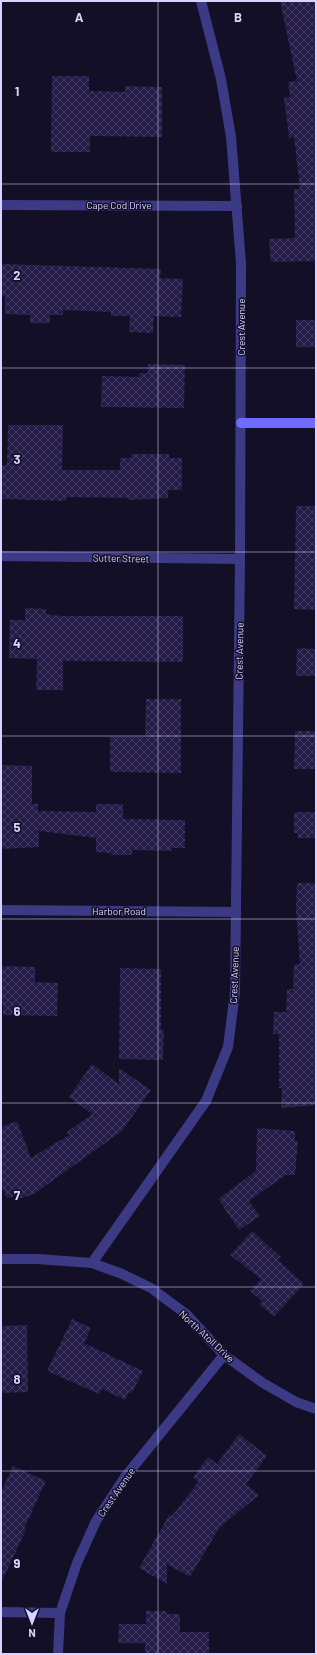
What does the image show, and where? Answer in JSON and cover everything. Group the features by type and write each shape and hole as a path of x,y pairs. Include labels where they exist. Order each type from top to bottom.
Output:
{"street":[{"name":"Crest Avenue","path":"92,1263 206,1101 228,1047 235,992 240,559 241,263 238,206 231,137 222,86 202,1"},
{"name":"Cape Cod Drive","path":"1,205 238,206"},
{"path":"241,423 316,423"},
{"name":"Sutter Street","path":"1,556 240,559"},
{"name":"Harbor Road","path":"1,910 236,912"},
{"name":"North Atoll Drive","path":"1,1259 37,1259 92,1263 122,1274 151,1288 186,1314 224,1355 263,1383 296,1402 316,1409"},
{"name":"Crest Avenue","path":"58,1654 60,1613 77,1563 96,1521 126,1477 224,1355"},
{"path":"1,1612 60,1613"}],"building":[{"path":"280,1 316,1 316,261 271,262 269,239 295,238 294,189 300,189 294,137 289,138 284,98 290,97 288,82 297,81"},
{"path":"52,76 89,76 89,91 125,92 125,86 162,87 162,137 90,136 90,152 51,152"},
{"path":"1,264 161,269 160,278 183,279 181,317 154,316 153,333 129,332 130,316 111,316 111,312 63,310 63,315 50,315 50,323 30,323 30,315 5,314 5,296 1,296"},
{"path":"296,320 316,320 316,347 296,347"},
{"path":"148,364 185,365 184,408 101,407 102,376 139,377 139,373 148,373"},
{"path":"8,425 63,425 62,470 120,470 120,458 131,458 131,454 169,454 169,458 182,458 182,490 168,490 168,498 129,500 129,498 67,497 66,501 2,499 2,465 7,465"},
{"path":"296,506 316,506 316,610 294,609"},
{"path":"25,608 46,609 46,614 61,616 183,616 183,662 63,661 63,690 36,690 37,659 9,658 10,620 25,620"},
{"path":"297,648 316,649 316,676 296,676"},
{"path":"146,699 181,699 181,773 110,772 110,737 145,737"},
{"path":"295,731 316,731 316,769 294,769"},
{"path":"2,765 32,766 32,804 38,804 38,811 96,812 96,804 123,804 123,819 185,820 185,848 172,848 172,851 132,850 132,855 111,855 111,853 96,852 96,838 39,831 39,847 1,849"},
{"path":"294,812 316,812 316,838 298,838 298,833 294,833"},
{"path":"297,883 316,883 316,1105 281,1108 282,1088 279,1088 279,1034 273,1034 274,1012 286,1012 287,989 293,989 294,964 300,964 296,911"},
{"path":"1,966 35,967 35,982 58,983 57,1016 3,1015 3,1004 1,1004"},
{"path":"120,968 161,969 161,1030 164,1030 163,1060 119,1059"},
{"path":"92,1064 119,1084 119,1068 151,1090 122,1131 34,1194 17,1200 16,1195 7,1199 1,1184 1,1127 17,1121 31,1158 69,1135 67,1132 92,1114 69,1097"},
{"path":"257,1128 295,1131 295,1141 298,1141 295,1175 286,1175 249,1201 260,1216 239,1230 218,1199 256,1171"},
{"path":"252,1231 281,1257 278,1260 304,1284 274,1317 259,1304 262,1301 250,1291 261,1279 230,1255"},
{"path":"72,1319 91,1328 84,1343 143,1371 132,1393 129,1392 125,1400 102,1389 99,1394 47,1371"},
{"path":"27,1325 28,1392 2,1393 1,1326"},
{"path":"239,1434 267,1456 246,1484 259,1495 220,1527 190,1577 167,1564 167,1584 139,1568 169,1515 172,1516 198,1482 193,1477 208,1457 217,1464"},
{"path":"13,1466 46,1481 24,1529 26,1530 1,1583 1,1492"},
{"path":"146,1611 167,1611 167,1614 180,1614 180,1632 209,1632 209,1654 145,1653 145,1643 118,1643 119,1624 146,1624"}]}
